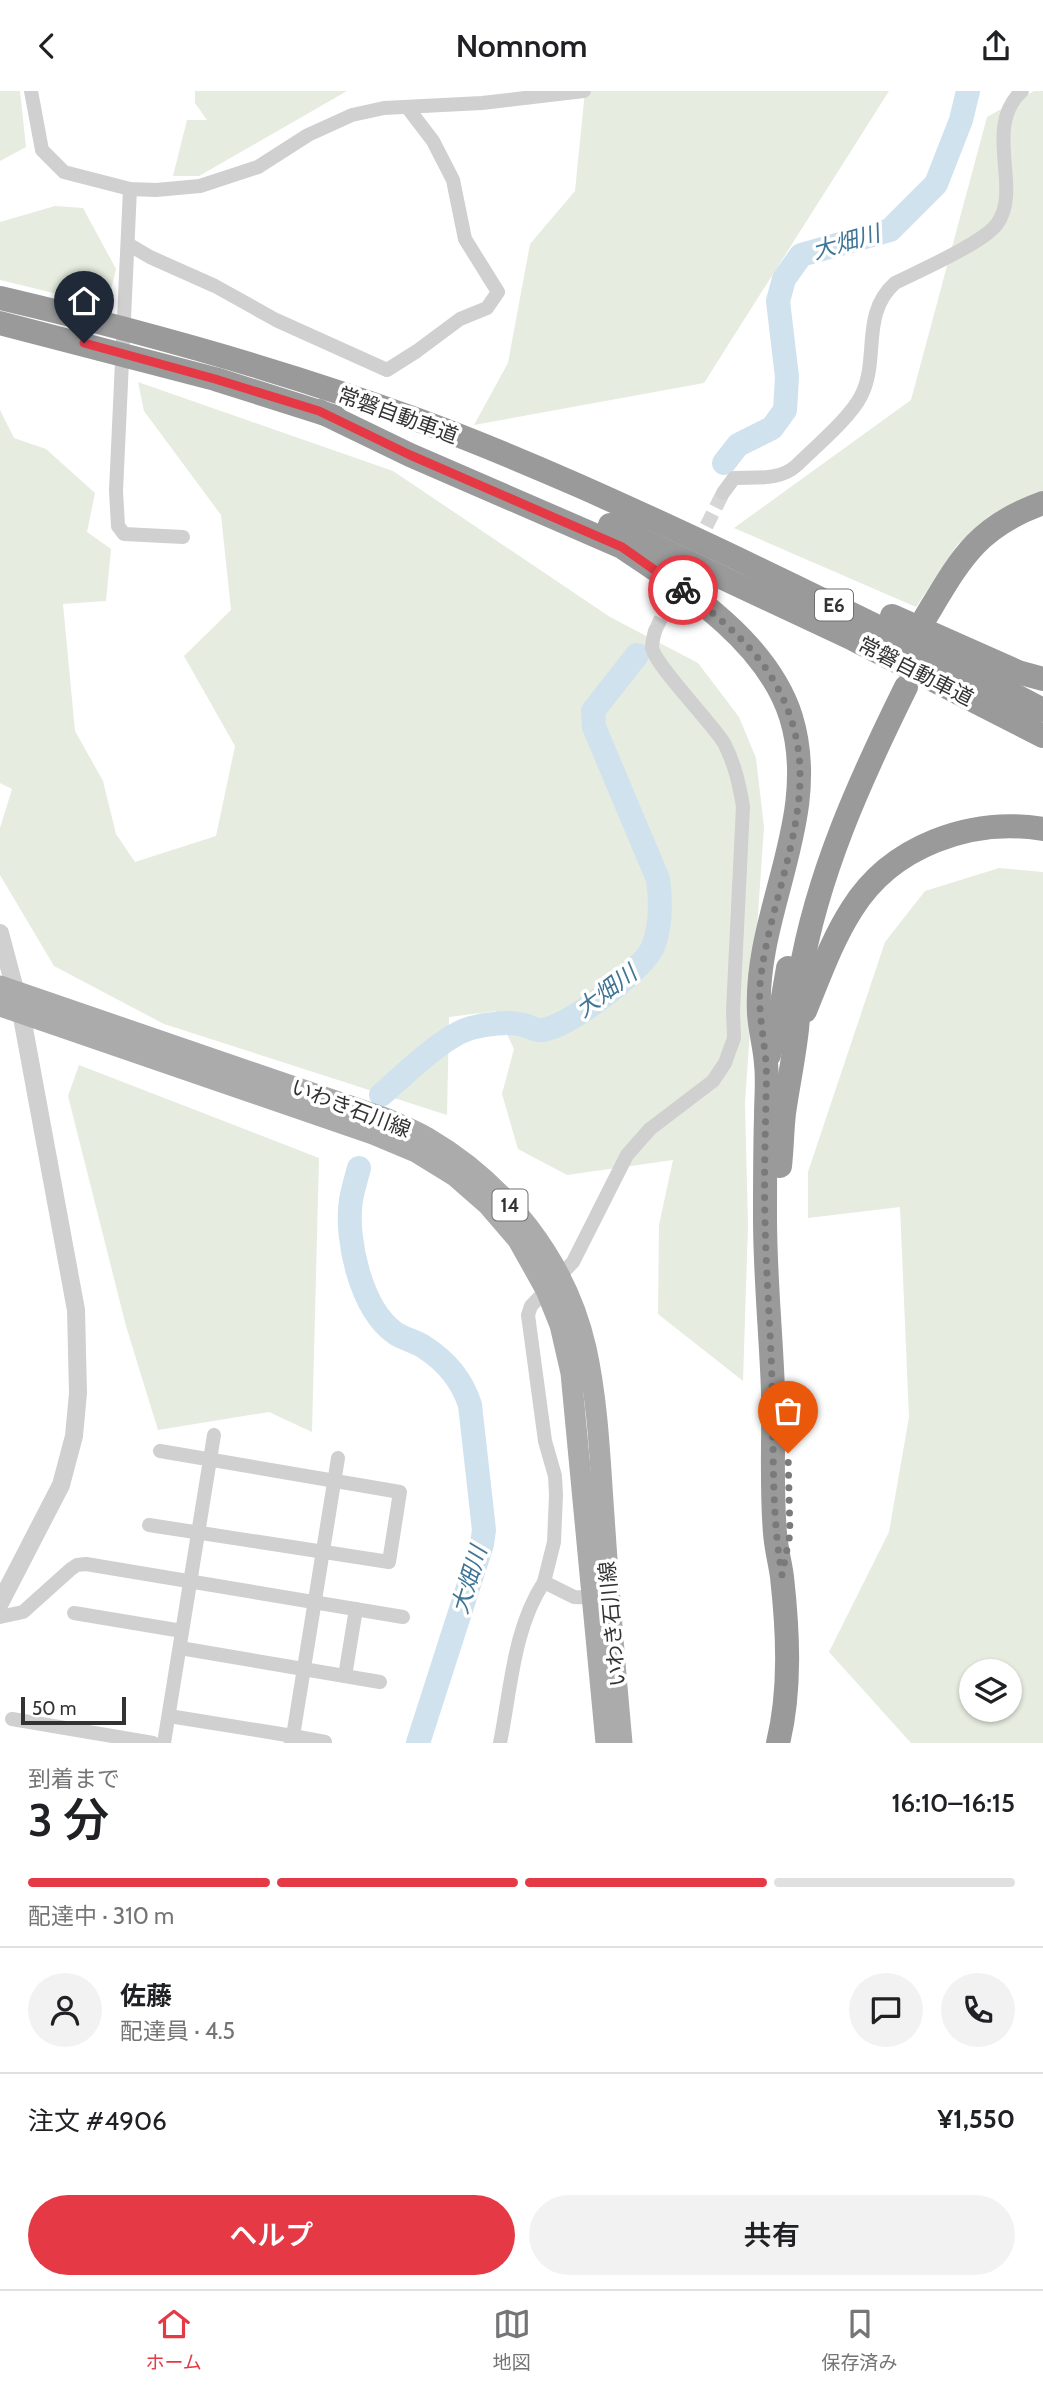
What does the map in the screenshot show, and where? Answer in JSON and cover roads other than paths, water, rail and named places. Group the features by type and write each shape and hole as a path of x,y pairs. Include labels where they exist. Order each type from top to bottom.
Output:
{"highway":[{"name":"常磐自動車道","path":"0,298 104,323 326,389 418,420 623,505 861,618 1043,710"},
{"name":"常磐自動車道","path":"0,323 215,379 319,411 504,480 666,550 853,639 1043,736"},
{"path":"319,411 410,455 622,547 725,622 751,648 769,672 790,715 800,760 800,786 791,844 774,907 760,985 759,1013 766,1066 765,1223 772,1371 775,1534 782,1575 786,1649 785,1700 778,1743"},
{"path":"1043,503 1005,519 983,534 966,552 932,621 979,560 1004,537 1043,519"},
{"path":"623,505 868,605 1018,672 1043,679"},
{"path":"766,1066 811,876 853,762 900,684 824,881 800,977 797,1031 784,1114 779,1184 790,1534 782,1575"},
{"path":"797,1031 852,908 882,874 900,859 921,847 962,832 1004,826 1043,828"}],"main road":[{"name":"いわき石川線","path":"8,988 385,1118 428,1138 476,1171 521,1216 553,1283"},
{"name":"いわき石川線","path":"0,1006 373,1134 416,1153 455,1176 487,1204 518,1240 576,1315 586,1347 601,1474 601,1597 607,1743"},
{"name":"いわき石川線","path":"601,1597 622,1743"}],"street":[{"path":"31,91 42,150 64,172 130,189 156,190 200,186 258,167 308,135 352,115 384,108 482,103 584,91"},
{"path":"723,493 734,478 779,476 788,473 797,465 861,396 867,378 876,307 886,292 895,283 982,238 996,226 1003,214 1006,199 1003,139 1005,117 1022,91"},
{"path":"128,250 215,286 276,320 387,370 418,351 460,319 487,308 498,292 465,239 453,180 433,141 407,107"},
{"path":"130,189 118,415 118,526 124,534 183,537"},
{"path":"500,1743 508,1687 527,1613 544,1582 554,1542 555,1476 545,1441 528,1315 531,1306 573,1262 627,1154 650,1129 713,1080 724,1063 734,1038 743,806 737,773 723,742 674,678 656,660 652,647 654,631"},
{"path":"0,933 8,988 21,1012 75,1310 78,1394 74,1436 61,1485 0,1603"},
{"path":"164,1743 214,1435"},
{"path":"149,1525 389,1562 400,1492 160,1451"},
{"path":"292,1740 338,1458"},
{"path":"0,1617 23,1612 77,1565 86,1564 403,1617"},
{"path":"544,1582 574,1597 601,1597"},
{"path":"345,1676 356,1609"},
{"path":"74,1612 182,1631"},
{"path":"180,1648 380,1682"},
{"path":"169,1716 292,1740 325,1742"},
{"path":"12,1719 153,1743"}],"waterway":[{"name":"大畑川","path":"724,463 738,445 772,428 785,410 787,377 778,301 784,279 801,255 890,230 936,184 961,120 968,91"},
{"name":"大畑川","path":"381,1095 424,1057 460,1032 504,1023 539,1030 566,1021 619,984 653,947 660,913 658,879 594,727 593,711 637,655"},
{"name":"大畑川","path":"359,1168 350,1216 353,1253 358,1272 373,1308 383,1322 395,1333 432,1352 463,1387 470,1405 484,1530 482,1544 418,1743"}],"tunnel":[{"path":"697,545 723,493"},
{"path":"655,631 680,579"}]}
